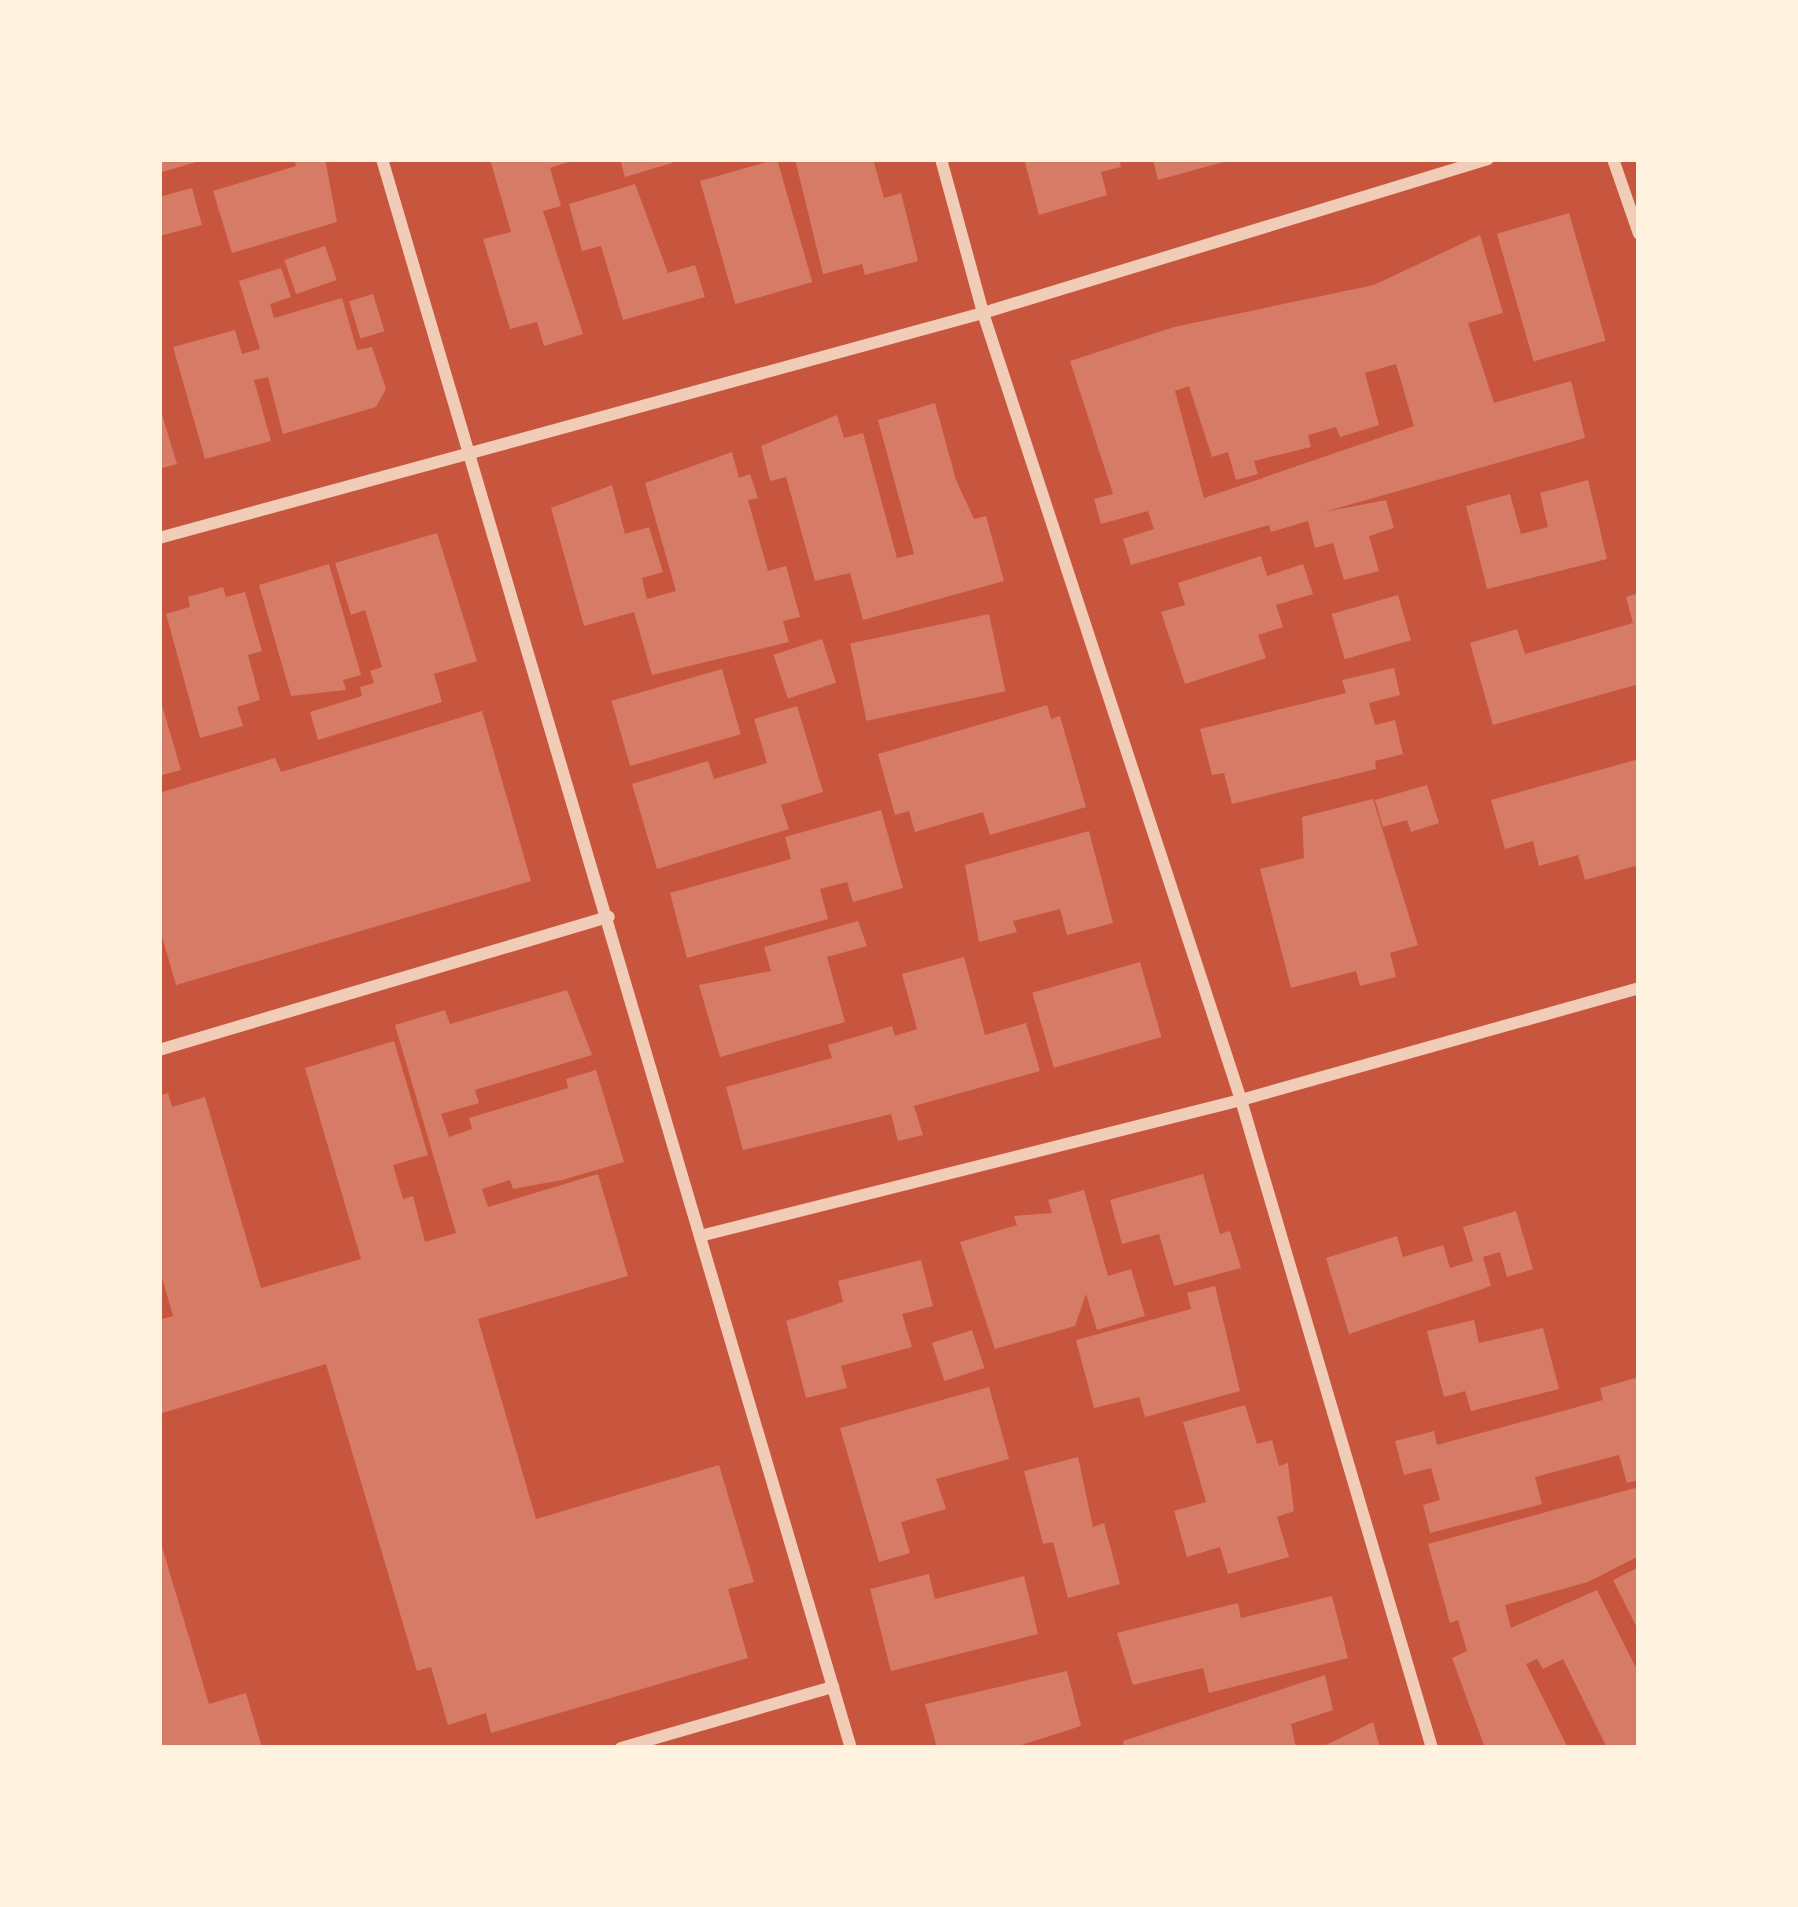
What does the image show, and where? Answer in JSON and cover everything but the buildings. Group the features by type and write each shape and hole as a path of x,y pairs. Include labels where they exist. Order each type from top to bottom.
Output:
{"street":[{"path":"382,159 704,1235 851,1748"},
{"path":"941,159 983,313 1241,1100 1432,1748"},
{"path":"159,538 983,313 1488,159"},
{"path":"1613,159 1639,234"},
{"path":"159,1050 609,917"},
{"path":"704,1235 1241,1100 1639,988"},
{"path":"621,1748 833,1687"}]}
